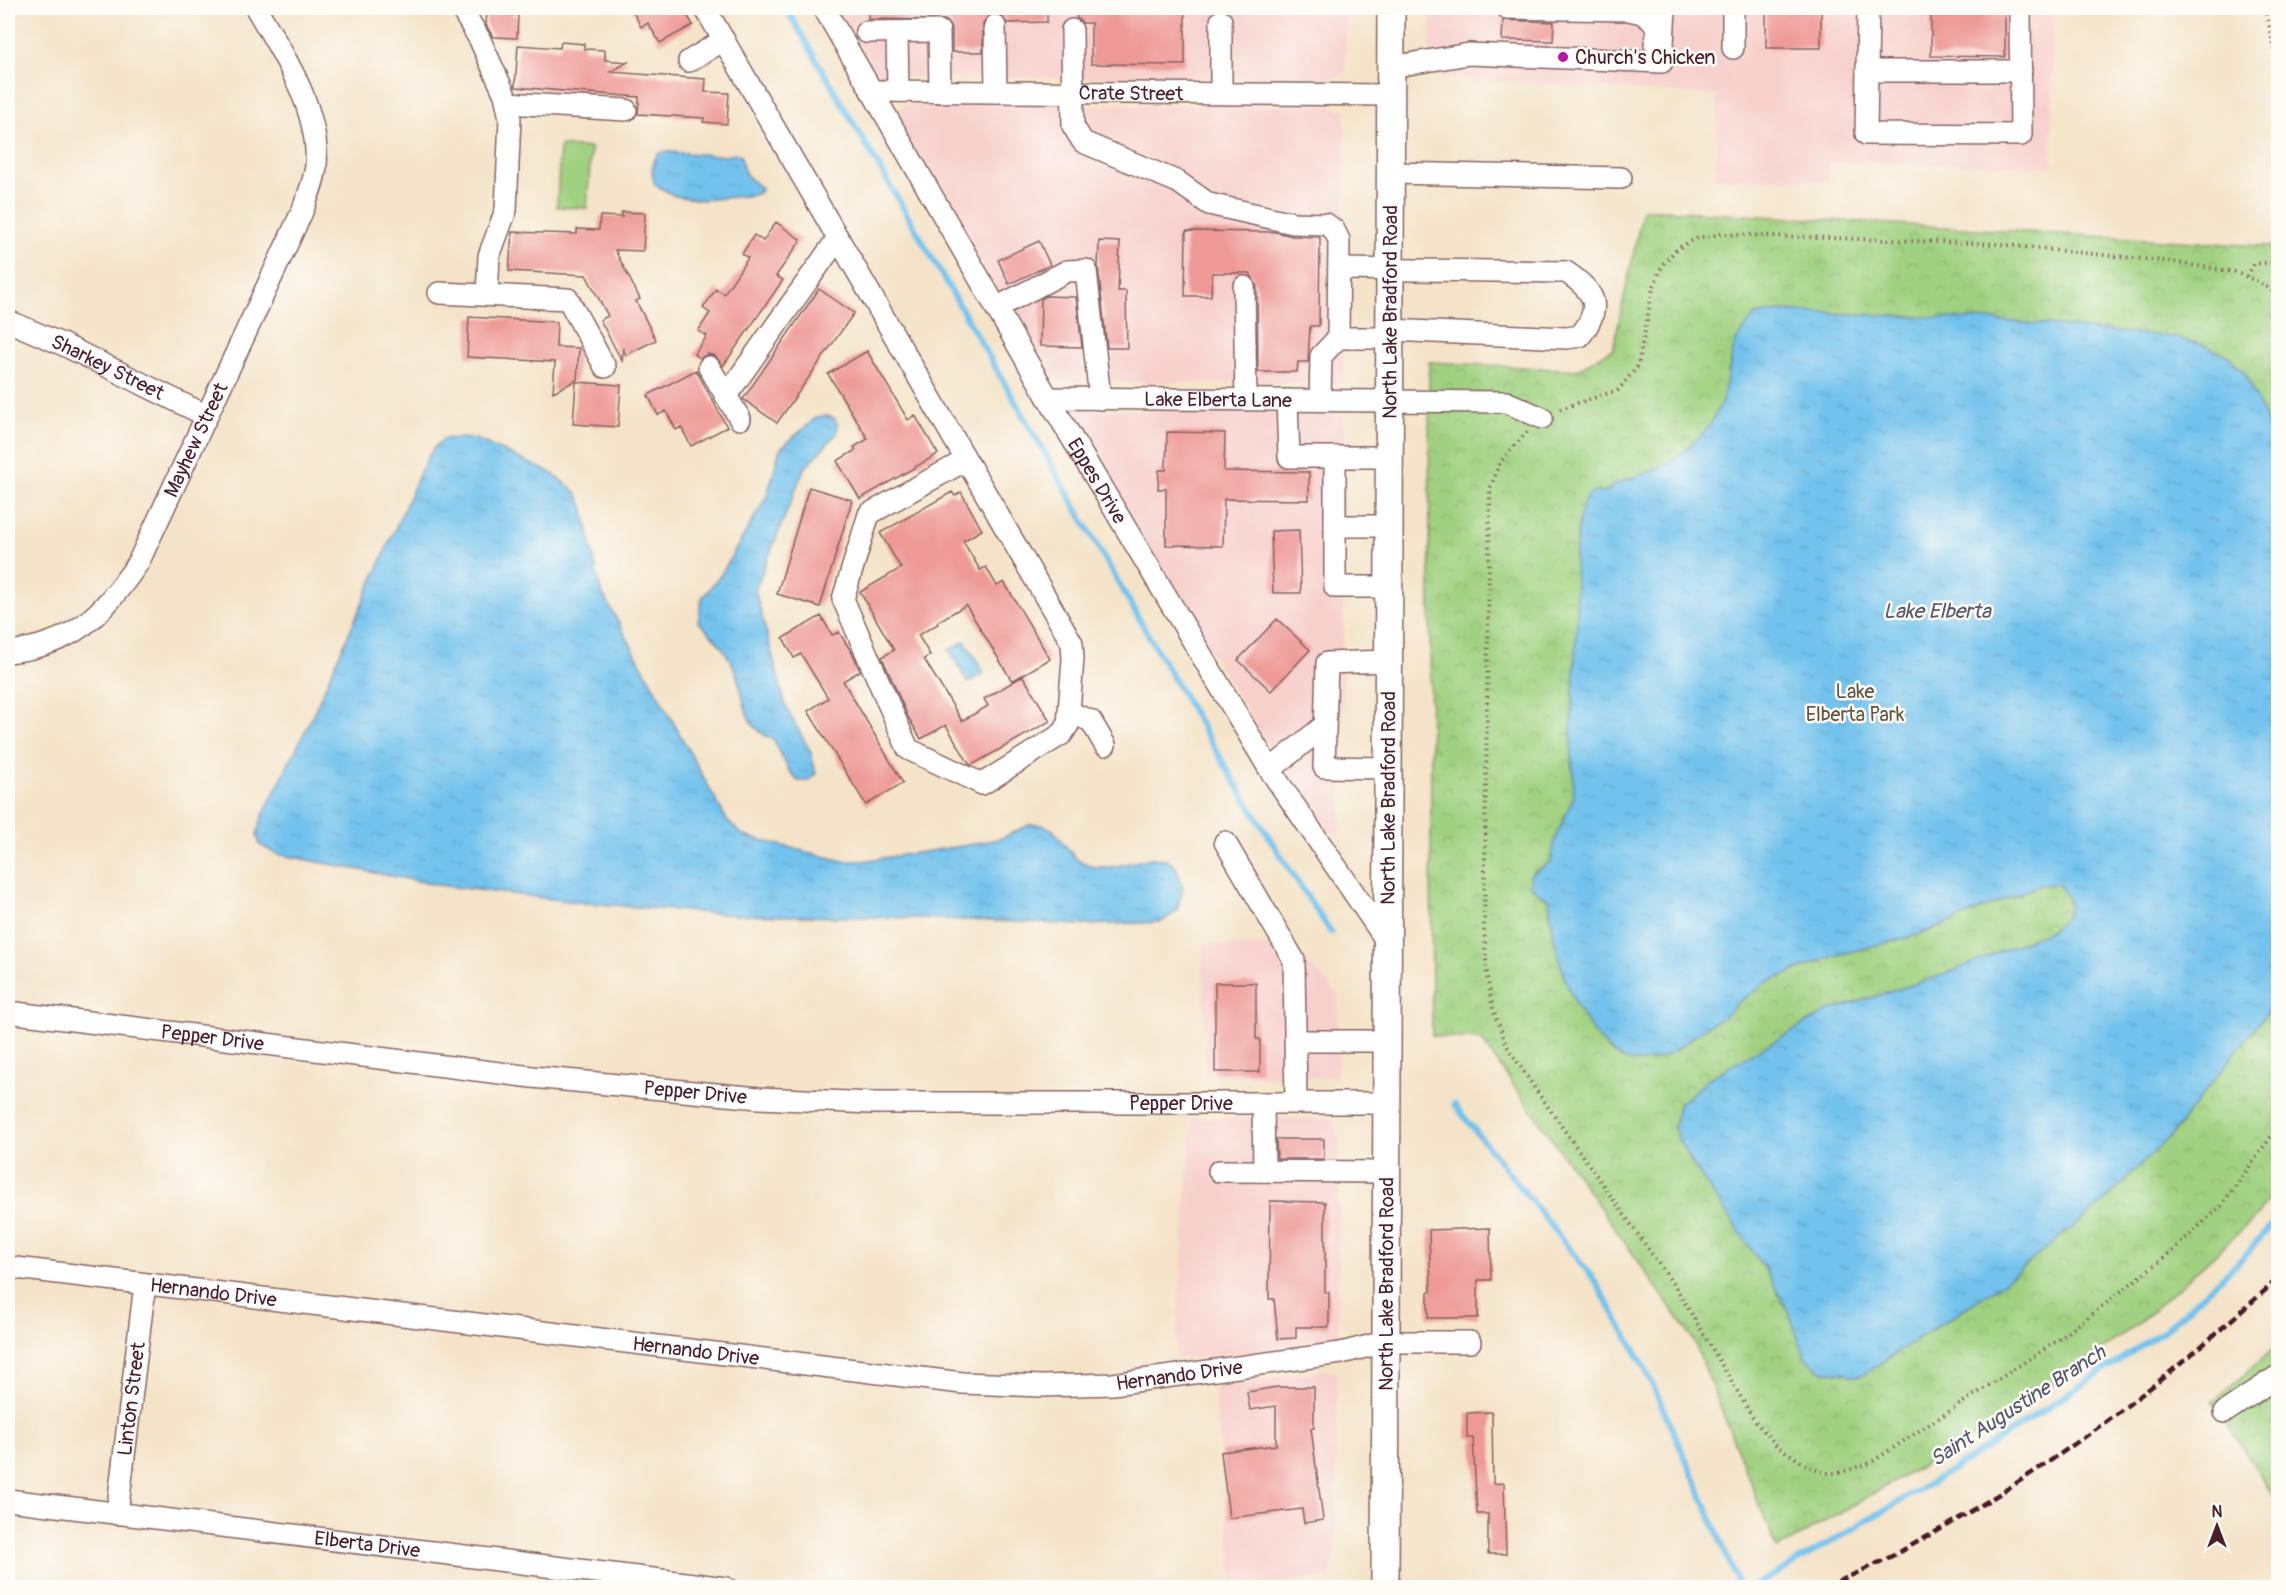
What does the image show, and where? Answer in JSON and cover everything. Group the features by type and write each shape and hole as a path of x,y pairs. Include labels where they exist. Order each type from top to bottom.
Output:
{"main road":[{"name":"North Lake Bradford Road","path":"1383,1587 1388,1103 1390,8"}],"street":[{"name":"Mayhew Street","path":"8,652 48,645 75,630 99,613 112,600 138,563 312,187 316,166 311,122 300,90 256,8"},
{"path":"461,8 479,38 505,95 510,118 506,210 489,256 486,295"},
{"path":"705,8 1072,643 1068,725 1062,734 982,784 908,749 843,599 869,514 966,460"},
{"name":"Eppes Drive","path":"824,8 1048,398 1270,770 1388,943"},
{"path":"1507,8 1629,10 1642,13 1656,24 1658,36 1653,50 1635,61"},
{"path":"1390,67 1469,54 1662,62 1665,8"},
{"path":"1732,8 1733,48"},
{"path":"1868,8 1866,134 2009,135 2020,135 2020,8"},
{"path":"1221,21 1221,93"},
{"path":"995,26 996,92"},
{"path":"1072,30 1073,126 1083,142 1178,182 1209,204 1293,223 1326,224 1334,230 1339,240 1338,338"},
{"path":"866,32 939,31 940,92"},
{"path":"897,32 898,91"},
{"path":"689,61 724,40"},
{"path":"1867,71 2020,72"},
{"name":"Crate Street","path":"871,91 1390,95"},
{"path":"507,103 626,110"},
{"path":"1390,173 1621,178"},
{"path":"726,396 838,238"},
{"path":"1320,400 1321,356 1338,338 1389,334 1567,338 1580,336 1589,324 1594,309 1591,295 1585,285 1566,272 1339,269"},
{"path":"996,308 1067,271 1086,270 1100,399"},
{"path":"1244,287 1246,399"},
{"path":"439,293 568,299 605,367"},
{"name":"Sharkey Street","path":"8,321 64,345 207,416"},
{"path":"709,367 740,419"},
{"name":"Lake Elberta Lane","path":"1048,398 1506,402 1542,418"},
{"path":"1287,400 1288,457 1389,457"},
{"path":"1335,457 1335,587 1388,587"},
{"path":"1335,526 1389,526"},
{"path":"1388,661 1327,663 1324,766 1388,768"},
{"path":"1069,712 1091,721 1105,745"},
{"path":"1270,770 1325,725"},
{"path":"1225,842 1294,960 1296,1103"},
{"name":"Pepper Drive","path":"8,1012 532,1077 718,1095 871,1103 1388,1103"},
{"path":"1296,1041 1388,1041"},
{"path":"1263,1103 1264,1172"},
{"path":"1219,1171 1387,1172"},
{"name":"Hernando Drive","path":"8,1267 962,1383 1042,1386 1113,1384 1329,1354 1385,1342 1470,1342"},
{"name":"Linton Street","path":"117,1514 145,1284"},
{"path":"2225,1412 2278,1376"},
{"name":"Elberta Drive","path":"8,1500 726,1587"}],"path":[{"path":"2265,8 2278,63"},
{"path":"2278,295 2247,276 2217,268 1996,244 1720,234 1698,238 1678,248 1663,264 1653,288 1638,366 1618,390 1569,405 1542,418 1500,462 1490,489 1484,929 1486,976 1494,1010 1508,1046 1678,1291 1755,1421 1777,1446 1809,1467 1825,1473 1839,1473 1870,1463 2057,1341 2164,1258 2221,1206 2278,1127"},
{"path":"2247,276 2254,264 2278,262"}],"shaded area":[{"path":"836,8 1346,8 1346,74 1335,78 880,77 870,68"},
{"path":"1433,8 2053,8 2052,166 1828,162 1828,181 1716,178 1717,95 1426,76"},
{"path":"908,104 1330,106 1345,111 1343,379 1333,383 1059,382 1046,375 896,119 900,109"},
{"path":"1078,410 1330,411 1342,415 1345,429 1341,831 1336,833 1326,830 1301,800 1072,423 1071,417"},
{"path":"1203,943 1294,947 1338,995 1336,1078 1205,1075"},
{"path":"1192,1118 1334,1119 1335,1129 1339,1135 1338,1335 1265,1351 1175,1359"},
{"path":"1325,1370 1337,1374 1335,1560 1330,1578 1234,1587 1214,1387"}],"green space":[{"path":"560,146 591,148 587,208 557,207"},
{"name":"Lake Elberta","path":"1643,209 2278,247 2278,1184 2256,1217 2139,1323 2003,1419 1777,1549 1693,1339 1481,1039 1432,1036 1429,362 1577,370 1613,349"},
{"path":"2278,1345 2278,1503 2213,1402"}],"water":[{"path":"659,153 727,156 734,153 741,156 744,171 761,188 760,192 754,195 703,200 675,196 655,185 653,176 654,161"},
{"name":"Lake Elberta","path":"1779,311 1993,320 2172,337 2205,345 2230,357 2247,377 2271,433 2278,463 2278,998 2172,1134 2098,1207 1998,1287 1864,1374 1857,1376 1824,1371 1805,1357 1790,1315 1766,1271 1689,1159 1678,1139 1674,1128 1678,1105 1711,1077 1826,1012 1943,975 2050,931 2062,921 2069,910 2068,898 2064,891 2057,884 2041,885 1921,934 1834,956 1764,983 1737,1003 1724,1017 1667,1055 1648,1061 1632,1062 1621,1058 1607,1048 1578,1009 1558,956 1549,900 1531,887 1530,875 1551,862 1555,839 1574,796 1571,734 1577,622 1575,555 1579,520 1585,499 1593,492 1605,493 1613,485 1661,467 1686,450 1709,427 1722,401 1735,342 1755,315"},
{"path":"817,417 834,418 838,426 837,433 804,469 755,590 786,707 811,753 816,774 807,781 798,781 788,769 774,740 763,734 749,719 732,663 719,644 698,622 702,598 722,573 767,496 780,449"},
{"path":"443,439 476,439 551,473 576,492 583,506 600,589 728,822 744,836 843,861 863,861 969,845 1002,838 1029,825 1043,825 1053,830 1076,859 1093,867 1112,867 1152,858 1166,859 1176,867 1183,888 1177,911 1161,922 1084,925 922,918 737,915 576,902 438,885 277,854 260,845 257,835 262,817 311,719 423,466 433,449"},
{"path":"965,641 984,673 968,683 949,650"}],"building":[{"path":"487,8 512,8 512,15 518,15 517,38 493,37 486,25"},
{"path":"631,8 683,8 693,25 660,43 648,23 641,27"},
{"path":"868,8 1047,8 1047,22 1007,23 1001,15 989,15 983,23 983,52 952,52 952,30 950,24 945,20 868,19"},
{"path":"1077,8 1185,8 1185,65 1091,64 1091,23 1083,23 1077,18"},
{"path":"1766,8 1821,8 1821,48 1766,48"},
{"path":"1931,8 2005,8 2005,57 1931,56"},
{"path":"1503,20 1554,22 1553,41 1502,40"},
{"path":"561,42 584,44 584,49 605,50 605,60 628,62 610,72 706,79 705,92 729,93 727,124 703,122 704,118 638,114 639,97 515,87 518,45 560,48"},
{"path":"622,212 645,213 643,251 615,250 640,299 636,301 656,340 626,355 623,348 622,361 600,320 608,316 586,275 509,271 512,232 577,234 577,229 599,230 600,216 622,217"},
{"path":"776,222 801,240 776,276 783,280 723,366 715,356 708,354 700,358 694,354 707,336 698,331 710,313 703,308 716,289 724,294 748,258 742,254 754,235 763,241"},
{"path":"1186,231 1276,232 1292,236 1320,237 1319,326 1310,326 1308,362 1298,362 1297,372 1258,372 1257,287 1250,273 1212,273 1211,296 1185,296"},
{"path":"1039,241 1050,265 1009,284 998,260"},
{"path":"1099,241 1120,242 1118,291 1126,291 1127,348 1107,348 1098,266"},
{"path":"819,289 854,313 777,423 743,399"},
{"path":"1046,296 1076,297 1082,347 1040,346 1041,299"},
{"path":"469,317 557,322 556,347 579,348 577,380 553,392 555,362 467,357"},
{"path":"867,351 908,420 915,415 938,454 860,499 837,461 856,450 854,447 868,439 828,374"},
{"path":"696,370 727,427 691,446 681,427 676,430 666,411 658,415 648,395"},
{"path":"576,382 621,385 618,427 573,424"},
{"path":"1167,432 1225,433 1224,471 1309,472 1309,500 1224,499 1223,546 1166,545 1166,489 1158,489 1159,470 1166,470"},
{"path":"809,487 852,500 820,607 777,594"},
{"path":"952,492 955,496 961,492 982,530 963,541 980,570 986,567 997,586 1004,582 1050,659 1012,681 966,605 918,635 930,655 924,659 962,721 988,706 984,699 1023,676 1050,721 972,765 969,764 946,725 921,739 908,717 882,657 894,650 860,592 901,568 880,533"},
{"path":"1299,530 1301,593 1273,593 1271,531"},
{"path":"821,616 832,635 839,632 854,656 860,671 843,681 903,783 866,805 808,711 828,698 801,654 794,658 783,638"},
{"path":"1277,619 1310,650 1271,691 1238,660"},
{"path":"1215,983 1256,983 1256,1039 1260,1039 1260,1072 1215,1072"},
{"path":"1276,1139 1324,1139 1324,1159 1277,1159"},
{"path":"1270,1201 1325,1202 1325,1292 1329,1292 1329,1327 1296,1327 1296,1338 1278,1339 1274,1299 1269,1299"},
{"path":"1490,1228 1491,1280 1478,1280 1478,1318 1428,1318 1428,1292 1431,1292 1429,1230"},
{"path":"1277,1387 1314,1387 1314,1428 1311,1428 1323,1520 1304,1523 1302,1509 1229,1518 1221,1452 1276,1445 1276,1406 1250,1410 1247,1392"},
{"path":"1492,1412 1493,1484 1504,1483 1506,1554 1488,1554 1488,1514 1477,1514 1473,1438 1467,1438 1467,1413"}],"waterway":[{"path":"786,8 988,354 1188,704 1258,819 1331,932"},
{"path":"1454,1104 1595,1281 1644,1366 1740,1588"},
{"name":"Saint Augustine Branch","path":"1750,1588 1951,1471 2162,1332 2239,1262 2278,1218"}],"railway":[{"path":"1826,1588 1932,1534 2061,1453 2103,1424 2183,1362 2278,1278"}],"place":[{"name":"Church's Chicken","path":"1563,57"}],"park label":[{"name":"Lake Elberta Park","path":"1855,702"}]}
